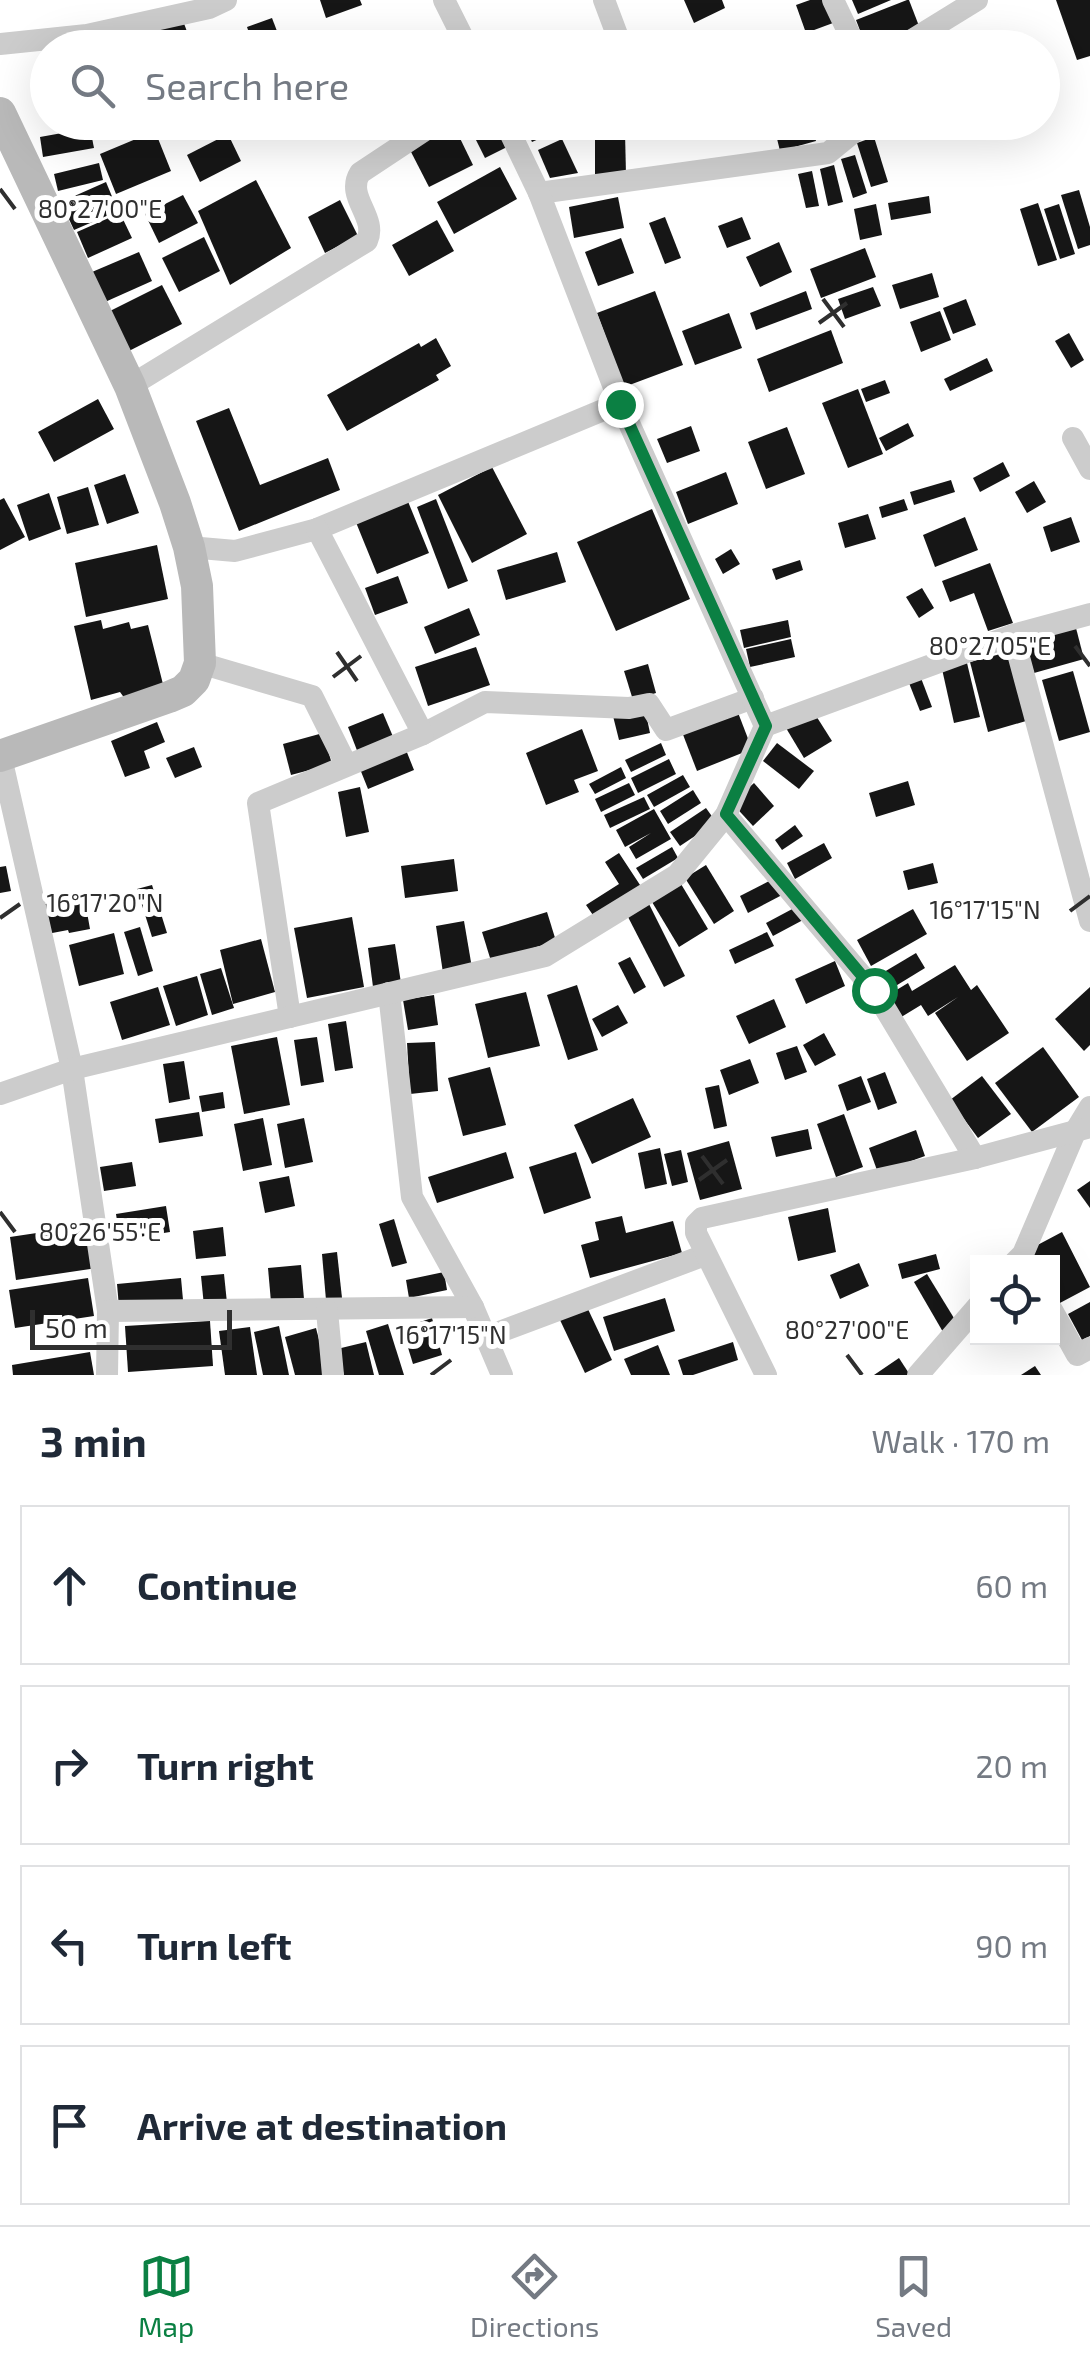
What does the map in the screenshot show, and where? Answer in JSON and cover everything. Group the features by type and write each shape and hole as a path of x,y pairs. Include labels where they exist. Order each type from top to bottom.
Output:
{"street":[{"path":"110,30 209,8 226,0"},
{"path":"444,0 459,30"},
{"path":"604,0 615,30"},
{"path":"832,0 847,30"},
{"path":"928,30 977,0"},
{"path":"0,44 30,41"},
{"path":"0,113 130,386 176,503 197,586 200,663 194,680 183,691 0,755 72,1068 108,1312 107,1375"},
{"path":"130,386 366,242 371,228 355,192 355,180 409,140"},
{"path":"513,140 540,193 620,404 766,726"},
{"path":"540,193 828,153 844,140"},
{"path":"189,547 235,551 317,529 620,404"},
{"path":"1074,438 1090,469"},
{"path":"317,529 423,734"},
{"path":"0,1094 72,1068 545,956 677,875 726,814 766,726 1014,635 1090,614"},
{"path":"1014,635 1090,920"},
{"path":"200,663 312,696 346,764"},
{"path":"290,1017 258,803 423,734 485,702 629,708 649,704 666,730 753,698"},
{"path":"726,814 874,990 975,1158"},
{"path":"389,993 412,1197 473,1308 502,1375"},
{"path":"1024,1255 1090,1107"},
{"path":"766,1375 696,1234 696,1224 702,1218 975,1158 1083,1129"},
{"path":"486,1336 705,1255"},
{"path":"108,1312 473,1308"},
{"path":"327,1310 333,1375"},
{"path":"918,1375 970,1315"},
{"path":"1060,1322 1084,1359"}],"building":[{"path":"320,0 360,0 362,5 326,18"},
{"path":"684,0 722,0 725,8 694,23"},
{"path":"825,0 833,23 805,30 796,5"},
{"path":"852,0 891,0 858,14"},
{"path":"909,0 919,26 908,30 860,30 856,20"},
{"path":"1056,0 1090,0 1090,56 1077,60"},
{"path":"182,18 186,30 158,30 157,27"},
{"path":"272,18 277,30 248,30 247,27"},
{"path":"40,140 92,140 94,148 43,157"},
{"path":"133,140 159,140 171,171 116,194 100,154"},
{"path":"216,140 231,140 241,161 200,182 187,155"},
{"path":"425,140 461,140 473,165 429,187 409,148"},
{"path":"476,140 506,140 509,146 485,158"},
{"path":"562,140 578,173 550,178 538,150"},
{"path":"595,140 625,140 626,175 595,175"},
{"path":"777,140 816,140 816,141 780,151"},
{"path":"875,140 888,182 871,187 857,143"},
{"path":"855,155 867,193 853,198 841,159"},
{"path":"99,163 103,180 58,191 54,174"},
{"path":"834,165 843,202 828,206 820,169"},
{"path":"500,167 517,199 454,234 437,202"},
{"path":"812,171 819,206 806,208 798,174"},
{"path":"256,180 291,248 230,285 198,211"},
{"path":"106,182 118,211 74,230 61,202"},
{"path":"1079,190 1090,227 1090,245 1078,249 1061,195"},
{"path":"183,195 198,223 159,243 145,214"},
{"path":"929,196 931,213 891,220 888,203"},
{"path":"618,197 624,228 574,238 569,207"},
{"path":"340,200 358,236 325,253 308,217"},
{"path":"1038,203 1057,260 1038,266 1020,209"},
{"path":"876,204 882,235 860,240 854,209"},
{"path":"1059,204 1075,254 1060,259 1044,209"},
{"path":"120,213 132,238 88,258 77,232"},
{"path":"665,217 681,258 665,264 649,223"},
{"path":"742,217 751,239 727,248 718,226"},
{"path":"437,220 454,251 409,276 392,245"},
{"path":"204,237 220,271 179,292 162,258"},
{"path":"621,238 634,273 598,286 585,252"},
{"path":"779,242 792,272 760,287 746,257"},
{"path":"865,248 876,277 821,298 810,269"},
{"path":"139,252 152,281 105,302 92,272"},
{"path":"932,273 939,297 900,309 892,285"},
{"path":"162,285 182,324 125,353 106,313"},
{"path":"873,287 881,306 845,319 838,299"},
{"path":"655,291 683,365 624,387 597,313"},
{"path":"806,291 812,309 756,330 750,313"},
{"path":"966,299 976,325 953,334 943,308"},
{"path":"940,311 951,340 921,352 910,322"},
{"path":"729,313 742,348 695,365 682,331"},
{"path":"831,330 843,363 769,392 757,359"},
{"path":"1069,333 1084,360 1071,368 1055,341"},
{"path":"436,338 451,366 436,375 439,380 347,431 327,395 419,343 421,347"},
{"path":"987,358 993,371 950,391 944,379"},
{"path":"885,380 890,393 866,402 861,389"},
{"path":"858,389 883,454 848,468 822,403"},
{"path":"98,399 114,429 54,462 38,432"},
{"path":"229,408 260,485 328,458 340,490 239,531 196,421"},
{"path":"908,423 914,436 886,451 879,438"},
{"path":"691,426 700,451 667,463 657,439"},
{"path":"787,427 805,474 766,489 748,442"},
{"path":"1003,462 1010,476 980,492 973,478"},
{"path":"492,467 527,534 472,563 438,495"},
{"path":"726,472 738,504 688,524 676,492"},
{"path":"125,474 139,513 107,524 94,485"},
{"path":"951,480 955,492 914,505 910,492"},
{"path":"1034,481 1046,502 1027,513 1015,492"},
{"path":"88,487 99,525 67,534 57,497"},
{"path":"49,493 61,529 29,541 17,505"},
{"path":"4,498 25,537 0,550 0,500"},
{"path":"407,499 429,553 377,574 355,520"},
{"path":"436,499 468,581 448,589 417,507"},
{"path":"904,499 908,510 882,518 879,507"},
{"path":"652,509 690,599 616,631 577,542"},
{"path":"868,514 876,539 845,548 838,523"},
{"path":"965,517 978,550 935,567 923,535"},
{"path":"1071,517 1080,542 1051,552 1043,527"},
{"path":"157,545 168,599 86,617 75,563"},
{"path":"731,549 740,564 723,574 715,559"},
{"path":"557,552 566,582 506,600 497,570"},
{"path":"800,560 803,570 776,580 772,569"},
{"path":"990,563 1013,623 988,631 974,593 950,602 942,581"},
{"path":"398,576 408,603 375,615 365,588"},
{"path":"922,588 934,608 919,618 906,597"},
{"path":"469,608 480,635 435,654 424,627"},
{"path":"101,620 103,629 129,622 131,629 148,625 165,692 128,703 120,692 91,700 74,626"},
{"path":"788,620 791,637 744,648 740,630"},
{"path":"1076,628 1084,659 1034,673 1025,642"},
{"path":"791,639 795,657 750,667 746,649"},
{"path":"476,647 490,685 428,706 415,667"},
{"path":"1008,652 1026,721 988,732 970,662"},
{"path":"967,663 980,717 954,723 942,669"},
{"path":"648,664 656,693 633,700 624,671"},
{"path":"1073,671 1090,732 1059,741 1042,680"},
{"path":"921,678 932,707 920,711 909,683"},
{"path":"645,709 650,733 619,740 613,716"},
{"path":"737,710 752,749 697,771 682,732"},
{"path":"813,711 832,741 804,758 786,728"},
{"path":"383,713 394,739 358,753 348,727"},
{"path":"157,722 165,742 144,751 150,768 125,777 111,741"},
{"path":"582,729 598,771 574,780 579,792 546,805 526,753"},
{"path":"323,733 332,764 291,775 283,744"},
{"path":"661,743 666,755 631,772 625,760"},
{"path":"777,743 814,771 799,789 763,761"},
{"path":"194,747 202,767 175,778 166,758"},
{"path":"406,750 414,770 368,789 360,769"},
{"path":"669,759 676,774 638,793 631,778"},
{"path":"621,767 626,778 595,794 589,784"},
{"path":"683,775 690,787 654,807 647,795"},
{"path":"908,781 915,805 876,817 869,793"},
{"path":"629,783 635,795 601,812 595,799"},
{"path":"754,783 774,806 753,826 732,803"},
{"path":"360,787 369,832 346,837 338,792"},
{"path":"693,790 701,803 668,824 660,811"},
{"path":"644,797 650,809 610,828 604,815"},
{"path":"706,808 716,822 680,846 670,832"},
{"path":"654,809 671,839 636,859 629,847 651,833 625,847 616,830"},
{"path":"795,825 803,836 782,850 775,840"},
{"path":"824,843 832,858 795,879 787,863"},
{"path":"672,847 678,858 643,879 636,868"},
{"path":"619,853 642,888 595,918 586,905 619,884 605,862"},
{"path":"454,859 458,891 405,898 401,866"},
{"path":"933,863 938,883 908,890 903,871"},
{"path":"706,865 734,911 714,924 685,878"},
{"path":"6,866 11,891 0,893 0,867"},
{"path":"773,879 782,895 748,913 740,896"},
{"path":"681,884 708,929 679,947 652,902"},
{"path":"152,885 167,933 152,937 137,889"},
{"path":"64,900 65,905 85,901 90,929 47,934 41,905"},
{"path":"649,904 685,976 664,987 627,915"},
{"path":"796,907 803,920 773,936 766,923"},
{"path":"913,909 927,934 871,966 857,940"},
{"path":"547,912 556,941 491,961 482,932"},
{"path":"352,917 364,987 307,998 294,928"},
{"path":"464,921 472,968 443,973 436,926"},
{"path":"140,927 153,971 138,976 124,932"},
{"path":"767,932 774,946 735,964 729,950"},
{"path":"114,933 124,974 79,986 69,945"},
{"path":"261,939 275,992 233,1004 220,950"},
{"path":"395,944 401,983 373,987 368,948"},
{"path":"916,953 925,968 889,990 879,975"},
{"path":"630,957 646,987 634,994 618,963"},
{"path":"835,961 845,986 806,1004 795,979"},
{"path":"955,965 971,990 977,985 1009,1033 967,1061 935,1013 958,997 928,1016 921,1005 898,1019 885,997 908,983 912,991"},
{"path":"221,968 234,1008 212,1015 200,974"},
{"path":"197,976 208,1015 176,1026 163,986"},
{"path":"577,985 598,1050 568,1060 547,995"},
{"path":"158,987 170,1025 122,1040 110,1002"},
{"path":"1090,987 1090,1045 1084,1051 1055,1019"},
{"path":"526,992 540,1046 488,1058 475,1004"},
{"path":"434,995 438,1025 408,1030 403,1000"},
{"path":"774,999 786,1027 749,1044 736,1016"},
{"path":"618,1005 628,1023 602,1037 592,1019"},
{"path":"346,1021 353,1068 335,1071 328,1024"},
{"path":"824,1033 836,1055 815,1066 803,1045"},
{"path":"277,1037 290,1105 244,1114 231,1046"},
{"path":"317,1037 324,1082 301,1086 294,1040"},
{"path":"435,1042 438,1091 410,1094 407,1043"},
{"path":"797,1046 807,1072 785,1080 776,1053"},
{"path":"1043,1047 1079,1097 1032,1132 995,1083"},
{"path":"750,1059 759,1083 729,1095 720,1070"},
{"path":"184,1061 190,1099 169,1103 163,1064"},
{"path":"490,1067 506,1125 463,1136 448,1078"},
{"path":"885,1072 897,1103 878,1110 867,1079"},
{"path":"861,1076 871,1102 847,1111 838,1085"},
{"path":"982,1076 1011,1114 978,1138 950,1100"},
{"path":"719,1085 727,1126 714,1129 705,1088"},
{"path":"223,1092 225,1108 202,1112 199,1096"},
{"path":"633,1098 651,1137 592,1164 574,1125"},
{"path":"199,1112 203,1136 159,1143 155,1119"},
{"path":"844,1114 863,1167 836,1177 817,1124"},
{"path":"263,1118 272,1165 243,1171 234,1124"},
{"path":"304,1118 313,1162 285,1168 277,1124"},
{"path":"808,1129 812,1149 776,1157 771,1137"},
{"path":"916,1130 925,1156 878,1173 869,1148"},
{"path":"729,1141 742,1189 700,1200 687,1153"},
{"path":"660,1148 667,1184 645,1189 638,1153"},
{"path":"681,1150 688,1182 672,1186 664,1154"},
{"path":"506,1152 514,1178 437,1203 428,1177"},
{"path":"576,1152 591,1198 544,1214 529,1167"},
{"path":"132,1162 136,1186 104,1191 100,1167"},
{"path":"289,1176 295,1206 265,1213 259,1182"},
{"path":"1090,1181 1090,1208 1077,1190"},
{"path":"166,1206 170,1232 120,1240 116,1214"},
{"path":"828,1208 836,1252 798,1261 788,1217"},
{"path":"622,1216 626,1233 673,1221 682,1253 590,1278 581,1245 599,1240 595,1222"},
{"path":"394,1219 407,1263 392,1267 379,1224"},
{"path":"90,1225 97,1268 16,1280 10,1237"},
{"path":"223,1227 226,1256 196,1259 193,1231"},
{"path":"1062,1232 1090,1287 1060,1303 1060,1255 1033,1255 1030,1249"},
{"path":"337,1252 342,1298 326,1300 322,1254"},
{"path":"936,1254 940,1269 902,1279 898,1264"},
{"path":"859,1263 869,1286 840,1299 830,1275"},
{"path":"301,1265 304,1299 271,1302 268,1268"},
{"path":"444,1272 447,1290 409,1298 406,1280"},
{"path":"224,1274 227,1303 204,1306 201,1276"},
{"path":"927,1274 957,1323 943,1332 914,1282"},
{"path":"88,1278 94,1316 15,1328 9,1290"},
{"path":"181,1278 183,1300 119,1307 117,1284"},
{"path":"665,1298 675,1331 614,1351 603,1317"},
{"path":"1090,1302 1090,1336 1082,1340 1068,1314"},
{"path":"587,1307 612,1360 585,1373 560,1320"},
{"path":"432,1318 442,1355 413,1364 402,1328"},
{"path":"210,1321 213,1366 128,1372 125,1326"},
{"path":"388,1324 404,1375 379,1375 366,1331"},
{"path":"279,1326 289,1375 263,1375 254,1332"},
{"path":"250,1327 257,1375 225,1375 219,1331"},
{"path":"316,1328 328,1375 295,1375 285,1337"},
{"path":"366,1342 374,1375 344,1375 337,1349"},
{"path":"733,1342 738,1360 683,1375 678,1360"},
{"path":"658,1345 670,1375 631,1375 624,1359"},
{"path":"90,1352 94,1375 13,1375 12,1365"},
{"path":"899,1358 910,1375 874,1375"},
{"path":"1035,1366 1041,1375 1021,1375"}],"route":[{"path":"620,404 766,726 726,814 874,990"}]}
